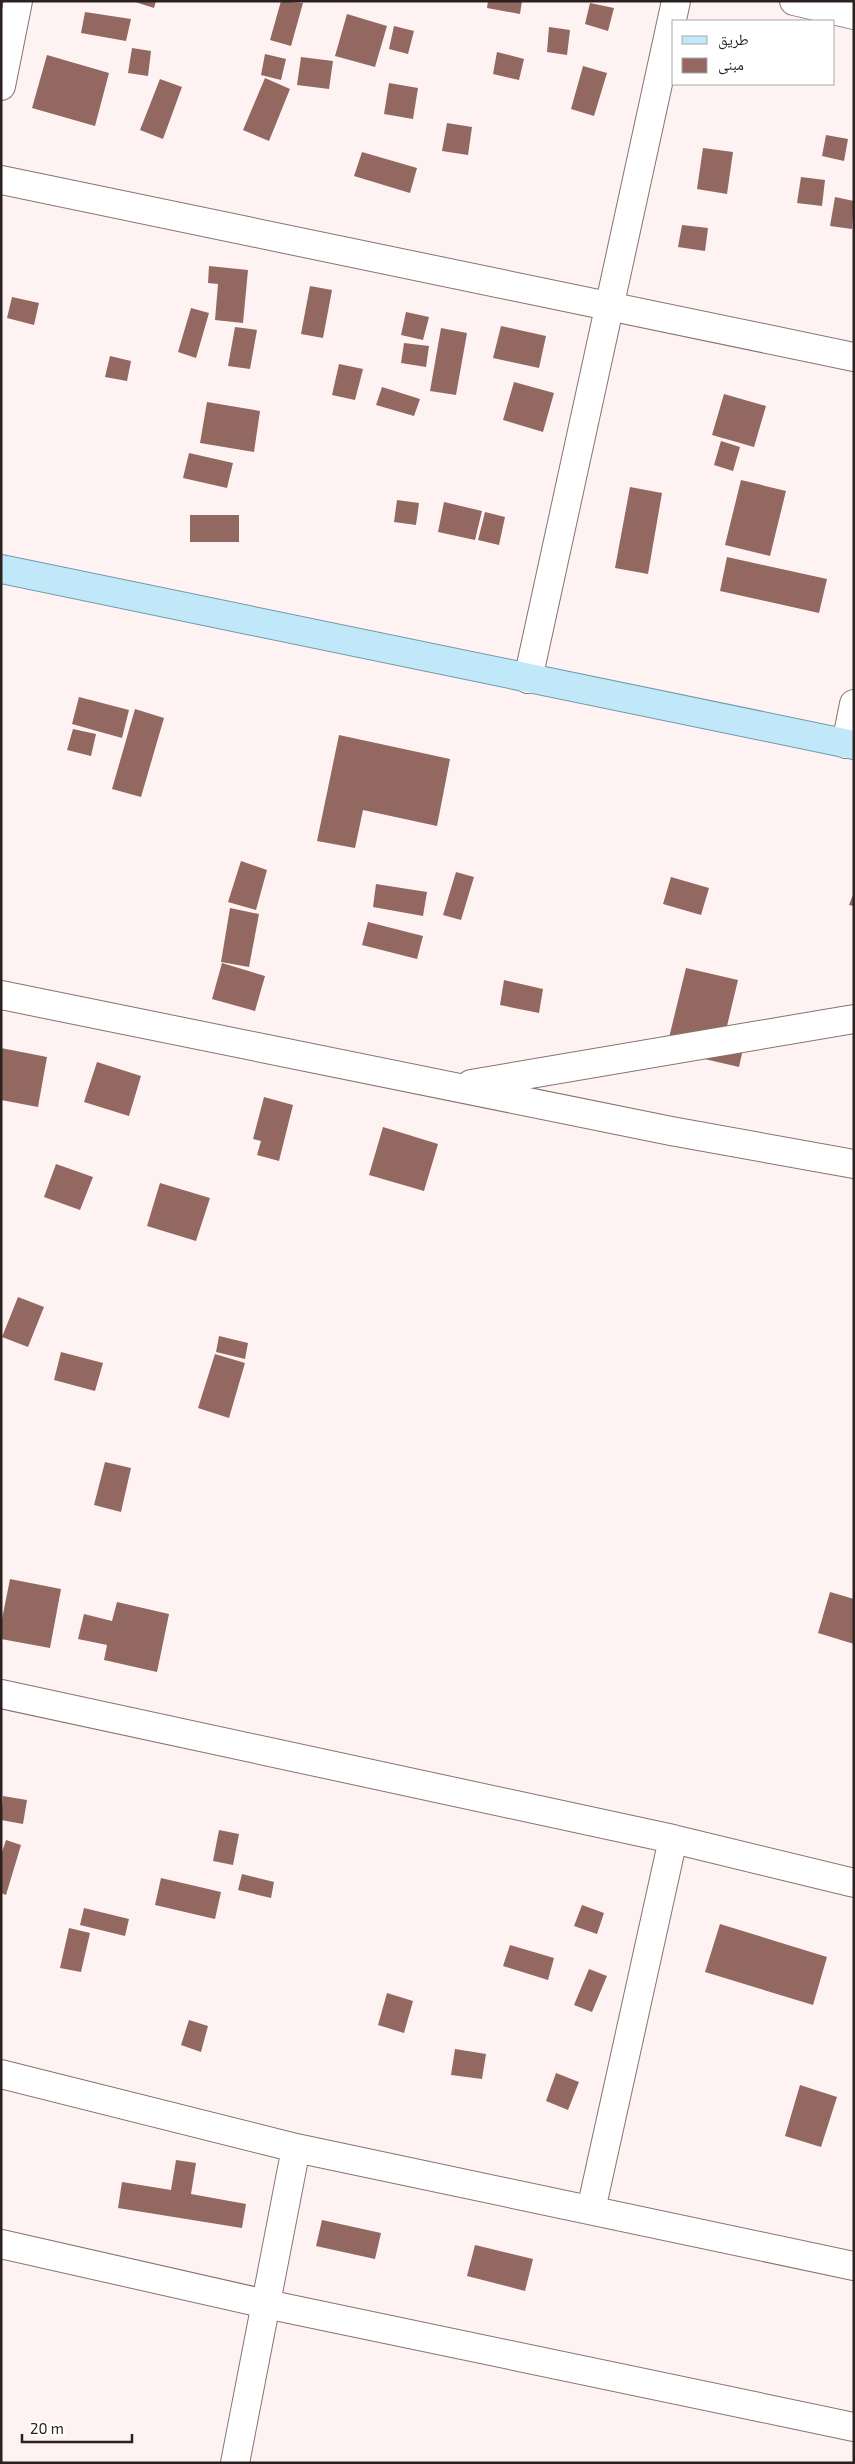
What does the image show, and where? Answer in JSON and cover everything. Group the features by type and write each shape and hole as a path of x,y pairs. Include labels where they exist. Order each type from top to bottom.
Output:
{"main road":[{"path":"1,569 850,744"}],"street":[{"path":"1,86 18,1"},
{"path":"528,679 676,1"},
{"path":"794,1 854,15"},
{"path":"1,180 854,357"},
{"path":"850,744 854,704"},
{"path":"1,995 671,1131 854,1164"},
{"path":"455,1087 854,1019"},
{"path":"1,1694 673,1839 854,1883"},
{"path":"591,2210 673,1839"},
{"path":"1,2074 296,2148 854,2266"},
{"path":"235,2463 296,2148"},
{"path":"1,2244 266,2304 854,2427"}],"building":[{"path":"132,1 156,1 154,8"},
{"path":"281,1 303,3 291,46 270,40"},
{"path":"488,1 522,1 520,14 487,8"},
{"path":"590,3 614,8 608,31 585,24"},
{"path":"85,12 131,19 126,41 81,33"},
{"path":"347,14 387,26 375,67 335,56"},
{"path":"394,26 414,31 408,54 389,49"},
{"path":"549,27 570,30 567,55 547,52"},
{"path":"132,48 151,51 148,76 128,73"},
{"path":"497,52 524,59 519,80 493,74"},
{"path":"265,54 286,59 281,80 261,75"},
{"path":"47,55 109,73 95,126 32,108"},
{"path":"301,57 333,61 329,89 297,85"},
{"path":"583,66 607,73 594,116 571,109"},
{"path":"265,78 290,89 269,141 243,130"},
{"path":"160,79 182,87 163,139 140,130"},
{"path":"389,83 418,88 413,119 384,114"},
{"path":"447,123 472,127 468,155 442,151"},
{"path":"826,135 848,139 844,161 822,156"},
{"path":"703,148 733,152 727,194 697,189"},
{"path":"362,152 417,168 410,193 354,176"},
{"path":"801,177 825,180 822,206 797,203"},
{"path":"835,197 854,201 852,229 830,226"},
{"path":"682,225 708,228 705,251 678,247"},
{"path":"209,266 248,270 243,323 215,320 218,284 208,283"},
{"path":"310,286 332,290 323,338 301,334"},
{"path":"12,297 39,303 34,325 7,318"},
{"path":"191,308 209,313 196,358 178,352"},
{"path":"406,312 429,317 423,340 401,335"},
{"path":"501,326 546,336 539,368 493,358"},
{"path":"235,327 257,330 250,369 228,366"},
{"path":"441,328 467,333 456,395 430,391"},
{"path":"404,343 429,346 426,367 401,363"},
{"path":"110,356 131,361 127,381 105,377"},
{"path":"339,364 363,369 355,400 332,395"},
{"path":"514,382 554,393 543,432 503,420"},
{"path":"382,387 420,399 414,416 376,405"},
{"path":"724,394 766,406 754,447 712,435"},
{"path":"207,402 260,411 254,452 200,443"},
{"path":"721,441 740,447 733,471 714,465"},
{"path":"189,453 233,463 227,488 183,478"},
{"path":"741,480 786,491 770,556 725,545"},
{"path":"630,487 662,493 648,574 615,568"},
{"path":"397,500 419,503 416,525 394,522"},
{"path":"444,502 482,511 475,540 438,532"},
{"path":"485,512 505,517 499,545 478,540"},
{"path":"190,515 239,515 239,542 190,542"},
{"path":"727,557 827,579 819,613 720,591"},
{"path":"79,697 129,710 122,738 72,724"},
{"path":"135,709 164,718 141,797 112,789"},
{"path":"73,729 96,734 91,756 67,750"},
{"path":"339,735 450,759 437,826 363,810 355,848 317,841"},
{"path":"241,861 267,870 256,910 228,902"},
{"path":"456,872 474,877 461,920 443,915"},
{"path":"671,877 709,888 701,915 663,904"},
{"path":"376,884 427,892 423,916 373,907"},
{"path":"854,892 854,906 849,905"},
{"path":"230,908 259,914 249,967 221,962"},
{"path":"368,922 423,936 417,959 362,945"},
{"path":"222,963 265,976 255,1011 212,999"},
{"path":"686,968 738,980 727,1026 747,1031 739,1067 666,1050"},
{"path":"504,980 543,989 539,1013 500,1005"},
{"path":"1,1048 47,1057 38,1107 1,1100"},
{"path":"97,1062 141,1076 129,1116 84,1102"},
{"path":"264,1097 293,1105 279,1161 257,1155 261,1141 253,1139"},
{"path":"383,1127 438,1144 424,1191 369,1175"},
{"path":"56,1164 93,1177 80,1210 44,1197"},
{"path":"160,1183 210,1198 196,1241 147,1226"},
{"path":"18,1297 44,1307 28,1347 2,1337"},
{"path":"219,1336 248,1343 245,1359 216,1352"},
{"path":"61,1352 103,1363 95,1391 54,1380"},
{"path":"215,1354 245,1363 229,1418 198,1408"},
{"path":"105,1462 131,1468 121,1512 94,1505"},
{"path":"10,1579 61,1589 50,1648 1,1639 1,1624"},
{"path":"830,1592 854,1599 854,1644 818,1633"},
{"path":"117,1602 169,1614 157,1672 104,1660 107,1645 78,1639 84,1614 112,1621"},
{"path":"3,1796 27,1800 23,1824 1,1820"},
{"path":"219,1830 239,1834 233,1865 213,1861"},
{"path":"6,1840 21,1845 6,1895 1,1893 1,1855"},
{"path":"242,1874 274,1882 271,1898 238,1890"},
{"path":"161,1878 221,1892 215,1919 155,1905"},
{"path":"582,1905 604,1913 597,1934 574,1926"},
{"path":"84,1908 129,1919 125,1936 80,1925"},
{"path":"720,1924 827,1957 813,2005 705,1972"},
{"path":"69,1928 90,1933 81,1972 60,1968"},
{"path":"510,1945 554,1958 548,1980 503,1966"},
{"path":"589,1969 607,1976 592,2012 574,2005"},
{"path":"387,1993 413,2001 404,2033 378,2025"},
{"path":"189,2020 208,2026 201,2052 181,2045"},
{"path":"455,2049 486,2054 482,2079 451,2075"},
{"path":"556,2073 579,2082 568,2110 546,2101"},
{"path":"800,2085 837,2097 821,2147 785,2136"},
{"path":"176,2160 196,2163 191,2194 246,2204 242,2228 118,2208 122,2182 171,2190"},
{"path":"322,2220 381,2233 375,2259 316,2246"},
{"path":"475,2245 533,2259 525,2291 467,2276"}]}
